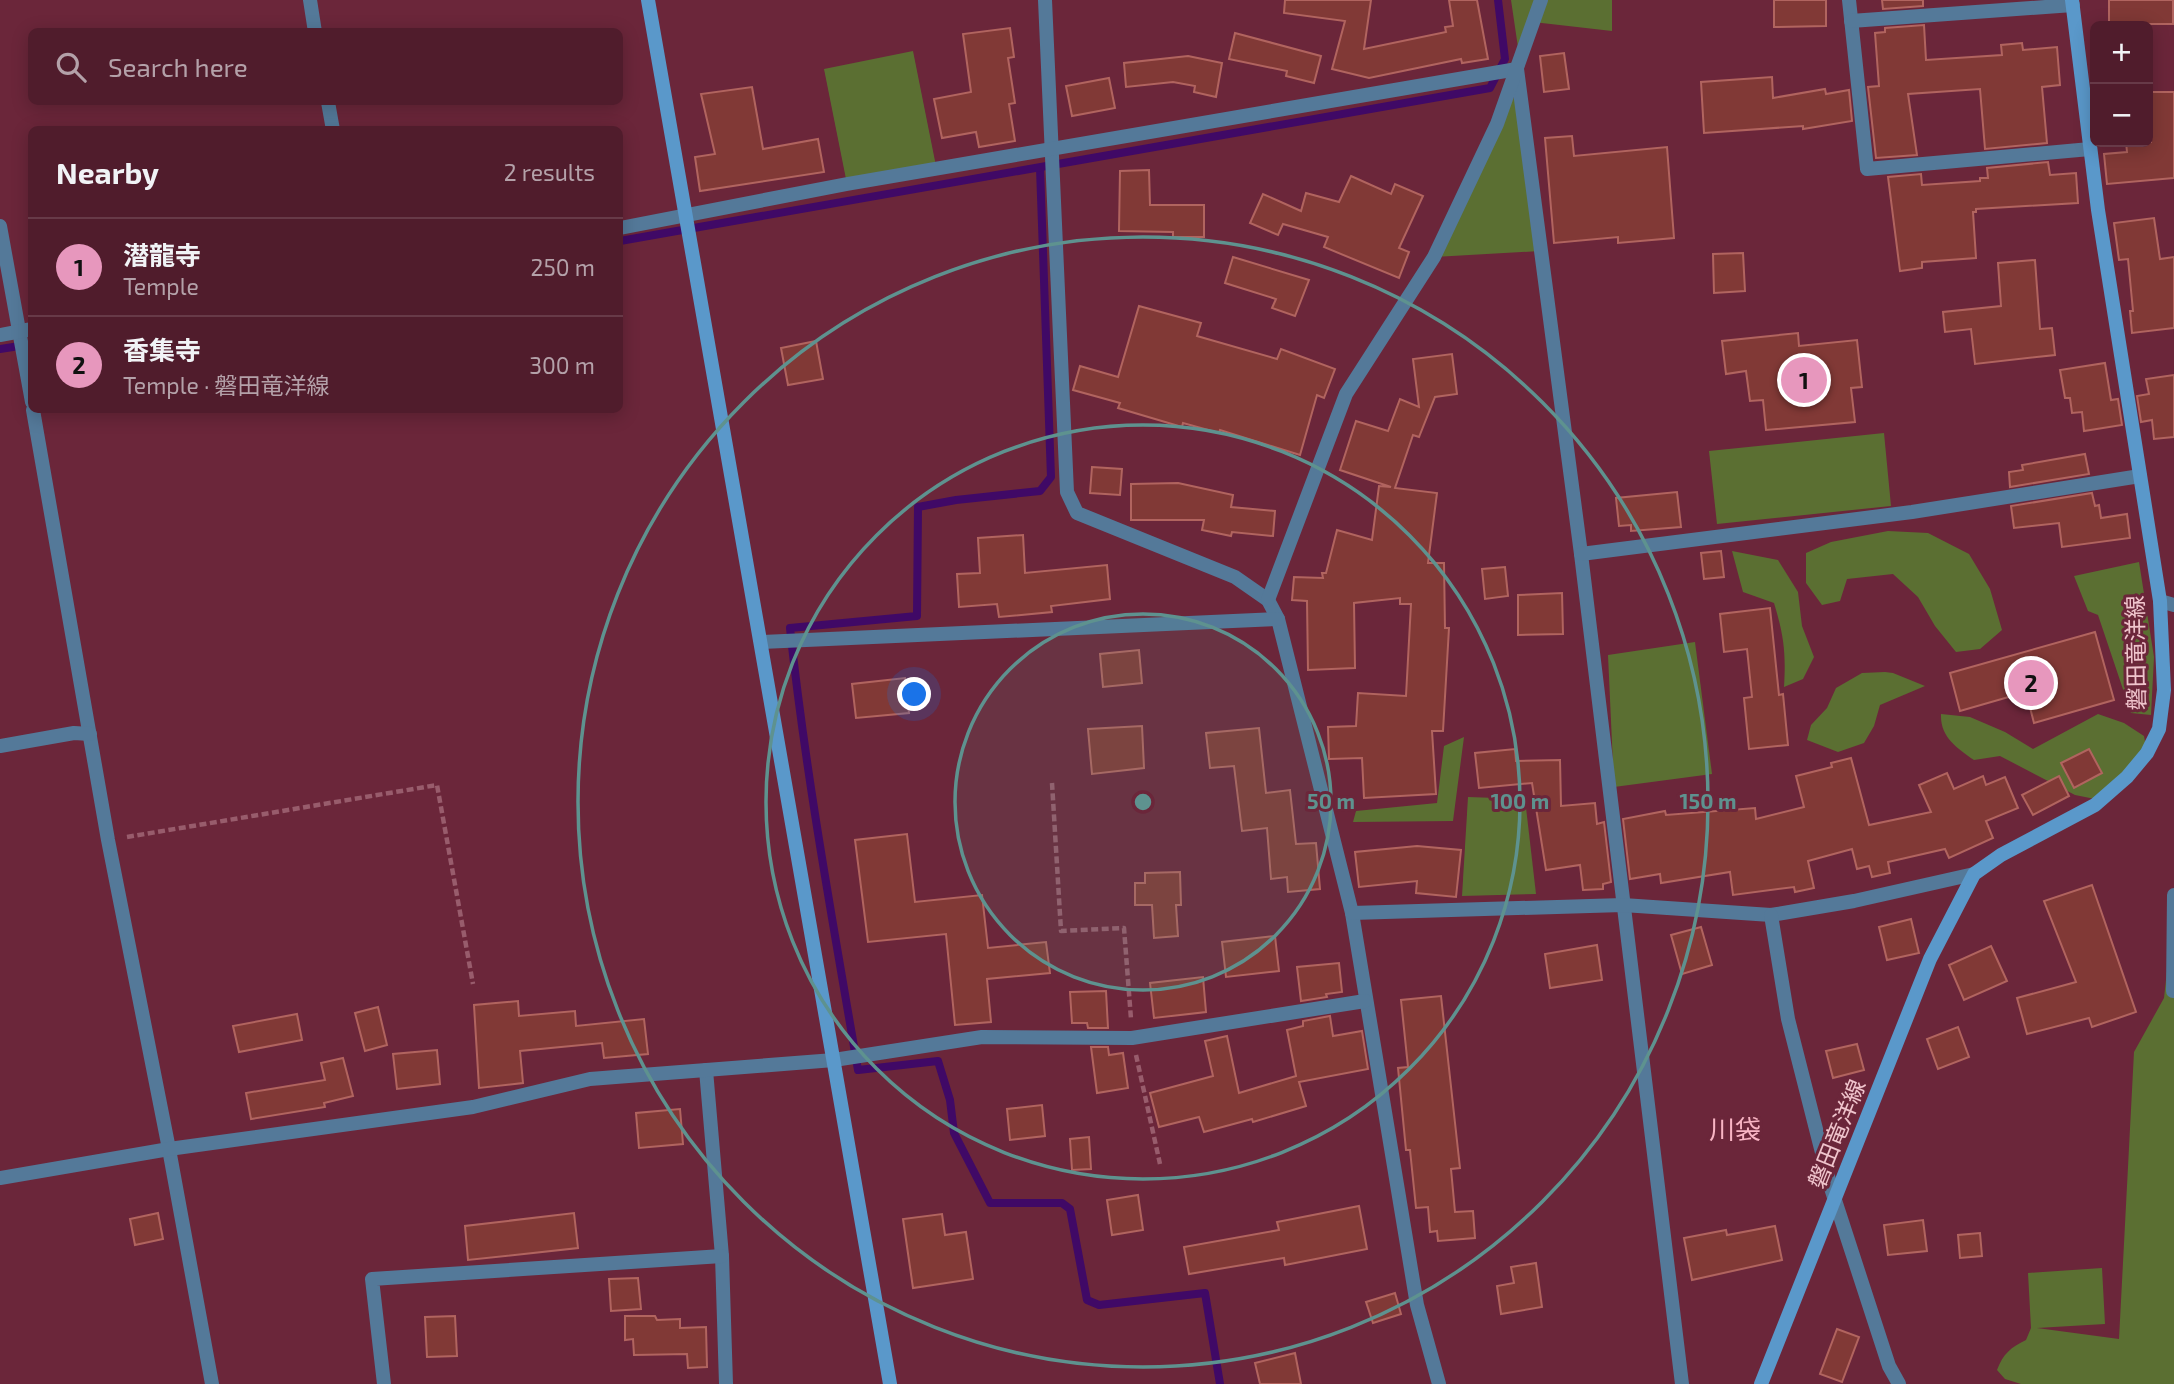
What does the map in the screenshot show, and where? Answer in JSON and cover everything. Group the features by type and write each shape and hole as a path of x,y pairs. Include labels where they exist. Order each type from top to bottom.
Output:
{"main road":[{"path":"648,0 890,1384"},
{"name":"磐田竜洋線","path":"1761,1384 1930,960 1974,874 2001,855 2095,805 2127,777 2147,753 2159,729 2164,690 2167,603 2140,476 2090,149 2072,3"}],"street":[{"path":"310,0 315,28"},
{"path":"1045,0 1067,492 1077,513 1235,577 1268,600 1278,619 1352,913 1417,1305 1439,1384"},
{"path":"1268,600 1346,394 1434,257 1497,124 1541,0"},
{"path":"1849,0 1867,169 2090,149"},
{"path":"1851,21 2072,3"},
{"path":"623,227 847,184 1517,69"},
{"path":"1517,69 1581,554 1682,1384"},
{"path":"329,105 332,126"},
{"path":"0,226 25,330 28,361"},
{"path":"0,335 25,330"},
{"path":"34,413 108,840 212,1384"},
{"path":"1581,554 1912,512 2140,476"},
{"path":"761,642 1278,619"},
{"path":"0,746 74,733 90,734"},
{"path":"1352,913 1623,905 1771,915 1854,901 1974,874"},
{"path":"2173,991 2174,895"},
{"path":"1771,915 1788,1019 1834,1202 1889,1366 1899,1384"},
{"path":"0,1178 169,1149 473,1107 590,1079 834,1060 982,1037 1132,1038 1365,1001"},
{"path":"705,1070 722,1256 726,1384"},
{"path":"384,1384 372,1279 722,1256"}],"path":[{"path":"1052,783 1061,931 1124,928 1132,1038 1160,1164"},
{"path":"108,840 438,785 473,984"}],"green space":[{"path":"1511,0 1612,0 1612,31 1533,22 1520,61"},
{"path":"913,51 936,166 847,184 824,69"},
{"path":"1519,87 1540,251 1434,257"},
{"path":"1884,433 1891,506 1717,524 1709,451"},
{"path":"1888,531 1928,533 1969,554 1990,589 2002,630 1980,649 1956,652 1935,626 1918,597 1893,574 1847,579 1840,601 1822,605 1806,583 1806,553 1831,542"},
{"path":"1732,551 1778,560 1798,592 1802,626 1814,657 1803,679 1784,687 1784,645 1774,603 1743,592"},
{"path":"2139,562 2154,657 2151,715 2131,713 2098,615 2088,611 2074,576"},
{"path":"1695,642 1712,774 1614,787 1608,655"},
{"path":"1885,672 1925,686 1880,705 1874,726 1864,743 1838,752 1807,740 1811,725 1827,708 1836,688 1862,673"},
{"path":"1941,714 1970,717 2005,732 2033,749 2098,714 2124,723 2144,736 2147,753 2100,800 2075,795 2000,756 1974,760 1947,735 1941,722"},
{"path":"1464,737 1453,821 1353,822 1356,811 1437,803 1444,746"},
{"path":"1468,797 1525,799 1536,894 1462,896"},
{"path":"2174,907 2174,1384 2021,1384 2005,1379 1997,1370 1999,1364 2008,1352 2026,1340 2031,1328 2028,1273 2102,1268 2105,1324 2037,1328 2119,1339 2134,1052 2164,998"}],"building":[{"path":"1285,0 1371,0 1364,49 1446,32 1445,27 1453,26 1449,0 1477,0 1488,59 1462,63 1461,59 1369,78 1332,69 1345,21 1284,13"},
{"path":"1774,0 1826,0 1826,26 1774,27"},
{"path":"1882,0 1923,0 1923,6 1883,9"},
{"path":"2109,0 2173,0 2173,24 2109,21"},
{"path":"1924,25 1926,60 2002,55 2001,45 2022,43 2023,50 2057,47 2060,85 2042,87 2047,143 1985,149 1980,89 1908,94 1917,155 1876,158 1868,87 1879,86 1875,33 1885,32 1885,28"},
{"path":"1010,28 1014,57 1008,58 1015,103 1009,104 1015,141 979,147 976,132 942,138 934,99 971,92 963,34"},
{"path":"1235,33 1321,56 1314,83 1286,76 1287,71 1229,59"},
{"path":"1564,53 1569,89 1544,92 1540,56"},
{"path":"1188,56 1222,63 1216,97 1194,92 1195,86 1173,82 1126,87 1124,63"},
{"path":"1772,77 1773,98 1825,89 1826,94 1849,90 1852,121 1803,129 1803,126 1704,133 1701,82"},
{"path":"1109,78 1115,108 1072,116 1066,86"},
{"path":"752,87 763,149 818,139 824,172 700,191 695,157 715,154 701,94"},
{"path":"2153,92 2174,92 2174,178 2107,184 2104,154 2127,152 2126,147 2153,147"},
{"path":"1572,136 1574,156 1667,147 1674,238 1618,243 1618,237 1554,243 1545,138"},
{"path":"2048,162 2050,175 2076,173 2078,203 1976,209 1976,212 1973,212 1976,258 1922,262 1922,268 1900,271 1888,177 1921,174 1922,185 1980,181 1980,178 1988,178 1987,168"},
{"path":"1149,170 1150,205 1204,205 1204,237 1173,237 1173,232 1119,231 1120,171"},
{"path":"1351,176 1391,194 1395,184 1423,196 1399,248 1409,252 1399,278 1324,247 1328,237 1283,224 1278,235 1250,223 1263,194 1301,211 1306,193 1339,202"},
{"path":"2154,218 2160,259 2174,257 2174,328 2132,333 2130,311 2133,311 2128,259 2119,260 2114,223"},
{"path":"1743,253 1745,291 1714,293 1713,254"},
{"path":"1233,257 1309,280 1295,316 1272,308 1276,299 1225,283"},
{"path":"2035,260 2040,329 2052,328 2055,355 1975,364 1971,329 1945,332 1943,312 2001,306 1998,263"},
{"path":"1139,306 1201,323 1197,336 1277,359 1281,349 1335,369 1324,398 1317,395 1300,455 1220,430 1219,433 1183,423 1182,427 1118,408 1120,403 1073,390 1080,366 1118,377"},
{"path":"1798,333 1799,346 1857,340 1862,387 1851,388 1855,422 1766,430 1763,400 1750,401 1746,371 1726,374 1722,341"},
{"path":"816,341 823,379 788,385 781,348"},
{"path":"1452,354 1457,394 1435,397 1419,437 1413,435 1395,488 1437,493 1428,563 1444,563 1445,628 1449,628 1443,731 1432,731 1436,794 1364,798 1362,758 1329,759 1328,727 1356,726 1358,693 1406,696 1411,604 1400,604 1400,598 1354,603 1355,668 1308,670 1307,601 1292,600 1294,577 1323,578 1322,573 1326,573 1337,530 1372,540 1379,486 1391,487 1340,470 1356,421 1388,431 1400,399 1419,407 1413,359"},
{"path":"2105,363 2111,400 2118,399 2122,425 2084,431 2082,412 2072,413 2070,398 2065,398 2060,370"},
{"path":"2174,375 2174,437 2154,439 2152,420 2141,422 2137,396 2149,394 2146,379"},
{"path":"2085,454 2089,474 2010,487 2009,472 2023,470 2022,465"},
{"path":"1092,467 1122,469 1120,495 1090,493"},
{"path":"1178,483 1233,495 1231,507 1275,511 1273,536 1232,532 1231,536 1202,530 1204,520 1131,520 1131,484"},
{"path":"1677,492 1681,527 1631,531 1631,525 1619,526 1616,498"},
{"path":"2092,493 2095,506 2099,505 2101,518 2127,514 2130,538 2062,547 2059,523 2014,528 2011,506"},
{"path":"1023,535 1025,573 1107,565 1110,599 1051,606 1052,612 999,617 997,604 959,607 957,574 980,573 978,538"},
{"path":"1721,551 1724,577 1704,579 1701,553"},
{"path":"1505,567 1508,596 1485,599 1482,569"},
{"path":"1562,593 1563,634 1518,635 1518,595"},
{"path":"1770,608 1779,695 1783,694 1788,745 1749,749 1744,698 1752,697 1747,649 1724,652 1720,614"},
{"path":"2095,632 2114,700 2034,723 2026,692 1960,711 1950,673"},
{"path":"1139,650 1142,683 1103,687 1100,654"},
{"path":"905,678 909,713 856,718 852,684"},
{"path":"1142,726 1144,768 1092,774 1088,729"},
{"path":"1259,728 1266,793 1290,790 1296,844 1316,843 1320,889 1288,892 1287,877 1271,879 1267,828 1242,831 1234,766 1210,768 1206,733"},
{"path":"1515,749 1516,761 1560,760 1561,806 1595,803 1597,824 1604,822 1611,882 1603,884 1603,889 1583,890 1580,865 1546,870 1532,783 1479,788 1475,753"},
{"path":"2089,749 2102,773 2074,788 2061,763"},
{"path":"1851,758 1869,825 1931,812 1919,785 1947,773 1954,789 1983,776 1986,785 2005,777 2018,808 1986,821 1993,838 1949,858 1945,849 1888,862 1890,873 1872,877 1869,866 1857,869 1852,849 1808,861 1814,888 1795,892 1794,887 1733,895 1730,872 1661,883 1660,874 1630,879 1623,819 1665,811 1666,815 1755,808 1756,819 1804,807 1796,776 1832,767 1831,763"},
{"path":"2059,776 2069,796 2033,815 2022,795"},
{"path":"907,834 915,902 982,895 988,948 1046,942 1050,973 987,979 991,1022 955,1025 946,934 868,942 855,840"},
{"path":"1417,846 1461,850 1456,897 1416,893 1417,881 1359,887 1355,852"},
{"path":"1180,872 1181,905 1176,905 1178,936 1154,938 1152,905 1135,905 1135,883 1145,883 1145,873"},
{"path":"2092,885 2136,1012 2092,1027 2089,1018 2027,1034 2017,998 2076,982 2044,901"},
{"path":"1911,919 1919,953 1887,960 1879,927"},
{"path":"1701,927 1712,965 1682,974 1671,935"},
{"path":"1275,936 1279,971 1226,977 1222,942"},
{"path":"1597,945 1602,980 1550,988 1545,954"},
{"path":"1991,946 2007,981 1964,1000 1949,965"},
{"path":"1339,963 1342,992 1301,1001 1297,967"},
{"path":"1203,977 1206,1012 1154,1018 1150,983"},
{"path":"1106,991 1108,1028 1088,1028 1087,1023 1072,1023 1070,992"},
{"path":"1441,996 1460,1168 1451,1169 1455,1212 1473,1211 1475,1238 1438,1241 1437,1231 1430,1232 1428,1207 1416,1208 1410,1150 1406,1150 1398,1068 1408,1067 1401,1000"},
{"path":"518,1001 519,1016 575,1011 576,1026 644,1019 648,1054 604,1058 602,1043 520,1051 523,1083 479,1088 474,1005"},
{"path":"378,1007 387,1045 365,1051 355,1013"},
{"path":"297,1014 302,1040 239,1052 233,1026"},
{"path":"1330,1016 1333,1036 1362,1031 1368,1069 1299,1082 1306,1106 1253,1122 1252,1119 1204,1132 1199,1117 1159,1127 1150,1093 1213,1076 1205,1041 1227,1036 1239,1093 1296,1076 1287,1030 1303,1026 1303,1021"},
{"path":"1958,1027 1969,1057 1938,1069 1927,1039"},
{"path":"1857,1044 1864,1070 1833,1078 1826,1051"},
{"path":"1091,1047 1108,1047 1109,1055 1123,1053 1128,1088 1097,1093"},
{"path":"437,1050 440,1084 397,1089 393,1054"},
{"path":"343,1058 353,1096 324,1103 325,1107 251,1119 246,1093 325,1080 321,1063"},
{"path":"1042,1105 1045,1136 1010,1140 1007,1109"},
{"path":"680,1109 683,1144 639,1148 636,1113"},
{"path":"1089,1137 1091,1169 1072,1170 1070,1139"},
{"path":"1138,1195 1143,1230 1112,1235 1107,1200"},
{"path":"1359,1206 1367,1249 1285,1265 1284,1258 1189,1274 1184,1247 1279,1230 1277,1222"},
{"path":"158,1213 163,1239 135,1245 130,1219"},
{"path":"574,1213 578,1248 468,1260 465,1226"},
{"path":"942,1214 945,1235 966,1232 973,1279 913,1288 903,1219"},
{"path":"1923,1220 1927,1251 1888,1255 1884,1225"},
{"path":"1775,1226 1782,1260 1692,1280 1684,1238 1726,1230 1727,1235"},
{"path":"1980,1233 1982,1256 1960,1258 1958,1235"},
{"path":"1536,1263 1542,1307 1501,1314 1497,1286 1514,1283 1511,1267"},
{"path":"638,1278 641,1309 611,1311 609,1279"},
{"path":"1395,1293 1401,1314 1373,1323 1366,1302"},
{"path":"455,1316 457,1356 427,1357 425,1317"},
{"path":"625,1316 655,1316 657,1320 680,1319 680,1328 706,1327 707,1367 688,1368 687,1354 634,1355 633,1339 625,1340"},
{"path":"1837,1329 1859,1337 1842,1382 1820,1374"},
{"path":"1295,1353 1301,1384 1260,1384 1255,1363"}],"waterway":[{"path":"623,240 1490,88 1505,59 1498,0"},
{"path":"1040,168 1051,477 1040,491 918,507 917,616 790,628 812,795 858,1070 938,1061 950,1100 954,1133 990,1203 1062,1203 1070,1209 1087,1300 1099,1305 1205,1293 1220,1384"},
{"path":"0,349 28,345"}],"place":[{"name":"潜龍寺","path":"1804,380"},
{"name":"香集寺","path":"2031,683"}],"district":[{"name":"川袋","path":"1735,1130"}]}
